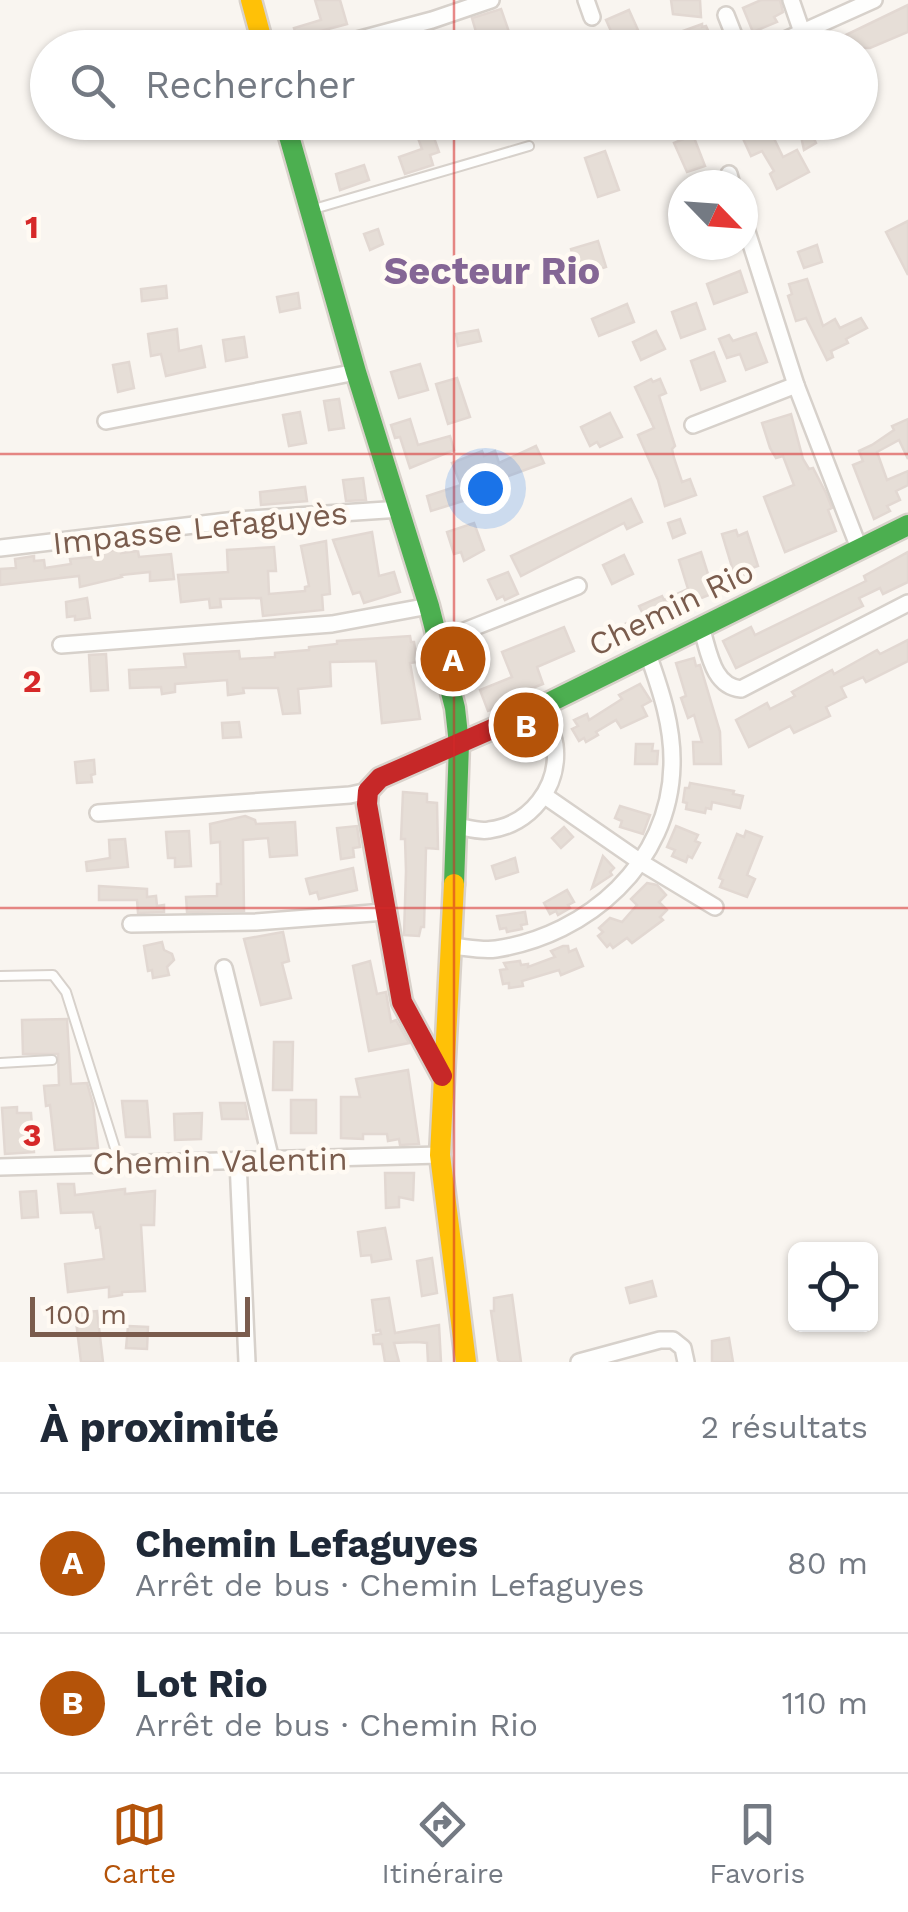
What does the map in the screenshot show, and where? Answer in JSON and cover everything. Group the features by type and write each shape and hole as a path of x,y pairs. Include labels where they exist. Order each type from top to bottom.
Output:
{"main road":[{"path":"251,0 259,30"},
{"path":"290,140 356,372 401,509 455,708 460,744 440,1155 466,1362"},
{"name":"Chemin Rio","path":"368,791 380,778 542,707 908,524"},
{"path":"368,791 366,804 402,1002 442,1078"}],"street":[{"path":"394,30 491,0"},
{"path":"586,0 592,17"},
{"path":"791,0 801,30"},
{"path":"806,30 874,0"},
{"path":"726,15 732,30"},
{"path":"756,260 796,385 859,548"},
{"path":"106,422 356,372"},
{"path":"693,425 796,385"},
{"name":"Impasse Lefaguyès","path":"0,548 236,520 401,509"},
{"path":"439,641 578,586"},
{"path":"701,627 720,682 741,689 908,603"},
{"path":"61,645 332,624 429,606"},
{"path":"450,946 493,950 540,938 579,920 618,890 642,863 659,826 672,765 668,714 648,654"},
{"path":"457,826 484,832 506,826 528,814 545,796 552,776 555,742 542,707"},
{"path":"98,813 368,791"},
{"path":"545,796 642,863 715,907"},
{"path":"130,924 256,922 385,912"},
{"path":"224,968 272,1160"},
{"name":"Chemin Valentin","path":"0,1167 440,1155"},
{"path":"238,1160 247,1362"},
{"path":"580,1362 660,1340 674,1340 683,1348 686,1362"}],"lane":[{"path":"310,211 530,146"},
{"path":"0,976 53,975 66,992 120,1164"},
{"path":"0,1063 52,1060"}],"building":[{"path":"315,0 340,0 347,24 324,30 295,30 294,28 321,20"},
{"path":"671,0 700,0 701,17 673,14"},
{"path":"761,0 780,0 783,12 774,17 777,22 752,30 743,8"},
{"path":"908,5 908,32 878,45 878,30 856,30"},
{"path":"501,9 508,30 476,30 472,18"},
{"path":"629,10 638,30 610,30 606,20"},
{"path":"702,24 708,30 686,30"},
{"path":"419,140 435,140 439,152 430,155 433,165 405,174 399,157 422,149"},
{"path":"695,140 705,166 686,170 674,143"},
{"path":"744,140 775,140 783,157 797,150 809,172 777,189 770,174 774,171 762,151 751,156"},
{"path":"802,140 815,140 816,143 804,150"},
{"path":"605,151 619,190 598,197 585,158"},
{"path":"364,165 369,180 340,190 336,174"},
{"path":"908,221 908,275 886,232"},
{"path":"378,229 383,244 370,250 364,234"},
{"path":"598,241 606,267 579,276 571,249"},
{"path":"817,245 822,262 804,268 798,252"},
{"path":"740,271 747,292 714,304 707,284"},
{"path":"807,279 823,326 835,319 840,328 861,318 867,328 831,351 833,357 827,360 806,318 796,321 788,296 792,294 789,284"},
{"path":"166,286 167,298 142,301 141,289"},
{"path":"298,293 300,308 280,312 277,297"},
{"path":"696,303 705,329 681,338 672,312"},
{"path":"627,304 634,322 599,336 592,319"},
{"path":"177,329 179,351 201,346 205,367 166,376 161,354 151,356 148,334"},
{"path":"478,330 481,341 458,346 456,334"},
{"path":"656,331 665,349 641,360 633,342"},
{"path":"756,333 767,362 746,370 740,354 727,358 719,339 729,335 733,341"},
{"path":"244,337 247,357 226,361 223,340"},
{"path":"714,352 725,381 701,390 691,361"},
{"path":"129,362 134,388 118,392 113,365"},
{"path":"420,364 428,390 399,398 391,372"},
{"path":"457,378 470,417 448,424 436,384"},
{"path":"660,379 666,393 659,396 675,446 674,458 682,482 690,479 696,495 665,506 638,435 654,428 635,387"},
{"path":"339,399 344,428 329,430 324,401"},
{"path":"300,412 306,443 289,446 283,415"},
{"path":"610,413 622,437 600,447 597,442 590,446 581,427"},
{"path":"791,414 803,459 809,469 813,468 826,493 836,531 785,552 764,497 794,485 783,456 776,458 770,448 762,423"},
{"path":"410,419 418,445 450,436 454,450 410,468 400,437 395,438 391,425"},
{"path":"908,419 908,459 899,440 877,452 887,480 908,471 908,485 896,491 900,500 887,506 890,511 874,519 853,465 863,461 859,451"},
{"path":"536,446 544,463 473,489 476,497 431,511 427,496 461,485 452,463 482,451 484,456 495,451 499,463"},
{"path":"363,478 366,500 346,501 343,480"},
{"path":"305,487 307,501 261,505 260,492"},
{"path":"631,499 642,522 627,529 624,523 521,576 511,556"},
{"path":"680,519 685,533 673,538 668,523"},
{"path":"474,523 484,550 464,561 461,552 454,554 447,532"},
{"path":"736,530 738,536 747,532 758,566 752,568 753,572 735,577 722,534"},
{"path":"372,532 379,576 394,572 400,592 364,603 360,592 353,594 333,540"},
{"path":"326,541 330,594 322,595 323,610 263,616 261,598 220,599 221,607 210,608 209,599 181,602 178,575 228,572 227,550 274,547 276,571 268,571 269,594 305,591 309,586 301,546"},
{"path":"120,548 121,553 138,551 139,557 171,554 174,579 150,581 150,572 121,575 80,587 79,576 0,585 0,569 16,568 15,559 34,556 34,561 44,560 45,568"},
{"path":"701,552 714,593 676,608 680,616 625,643 618,627 644,616 639,606 688,589 679,560"},
{"path":"908,552 908,582 883,594 880,588 859,598 863,606 736,668 723,641 751,627 755,635 866,581 864,576"},
{"path":"624,555 633,574 612,584 603,565"},
{"path":"508,572 518,594 497,599 488,580"},
{"path":"87,598 90,618 67,617 66,602"},
{"path":"564,627 574,651 537,667 543,684 509,697 511,702 488,711 480,690 512,677 502,652"},
{"path":"410,636 417,662 410,663 420,719 382,723 376,661 330,662 331,686 298,689 300,713 283,714 278,688 243,688 244,693 228,695 227,680 175,684 175,692 162,694 161,687 130,688 129,670 186,667 184,654 239,651 240,659 275,657 275,653 309,650 337,641"},
{"path":"908,640 908,661 866,682 863,677 841,687 846,697 826,707 830,716 794,733 790,726 749,747 736,720 767,703 770,709 795,696 792,692 832,670 834,674 877,650 880,654"},
{"path":"106,654 108,690 91,691 89,655"},
{"path":"694,658 696,666 700,665 720,732 721,764 694,764 693,742 702,742 694,715 688,718 681,698 686,696 676,663"},
{"path":"640,684 651,701 642,706 647,716 621,728 616,720 586,742 584,738 579,741 572,729 578,726 574,720 587,714 589,720 622,699 619,695"},
{"path":"239,722 241,737 223,738 222,723"},
{"path":"636,744 653,744 652,751 658,751 657,764 635,764"},
{"path":"94,760 92,782 77,783 75,762"},
{"path":"690,783 734,791 733,794 743,796 740,808 712,802 705,813 686,809 685,788"},
{"path":"403,792 427,794 427,802 437,803 438,849 426,848 424,927 419,936 404,935"},
{"path":"620,806 650,815 643,834 620,827 622,821 615,818"},
{"path":"245,816 256,824 295,822 297,855 270,857 268,838 243,840 244,911 187,912 186,897 217,896 217,884 221,884 220,842 211,843 210,824"},
{"path":"357,826 360,847 353,848 354,857 341,859 337,828"},
{"path":"676,826 698,835 695,841 700,843 686,862 672,856 675,850 667,847"},
{"path":"564,827 573,837 561,848 552,838"},
{"path":"189,831 191,866 175,867 175,858 168,858 166,832"},
{"path":"746,831 762,837 747,875 755,879 747,897 720,887 723,880 719,878 737,834 744,837"},
{"path":"125,839 128,867 87,871 86,862 110,858 109,840"},
{"path":"603,856 614,868 612,875 592,888"},
{"path":"515,858 518,872 496,879 492,866"},
{"path":"353,868 357,890 319,899 317,892 310,894 306,879"},
{"path":"647,883 657,885 666,895 659,902 667,910 660,917 663,920 632,943 627,938 613,948 610,944 607,947 598,936 603,932 599,928 610,918 622,922 637,905 631,899"},
{"path":"99,886 147,889 147,897 156,896 157,906 164,905 164,912 138,913 137,900 99,900"},
{"path":"567,890 574,902 568,905 570,908 558,915 556,911 550,914 544,903"},
{"path":"525,912 527,924 521,925 522,929 500,929 497,916"},
{"path":"283,932 289,961 282,963 291,998 261,1005 244,939"},
{"path":"162,942 174,960 167,967 169,975 153,978 144,946"},
{"path":"568,946 569,952 576,949 583,966 561,975 559,970 522,981 523,986 509,988 509,983 503,984 500,970 507,969 504,963 520,961 528,967 555,957 551,951"},
{"path":"370,961 377,994 386,992 391,1022 396,1020 409,1043 369,1051 353,966"},
{"path":"67,1019 71,1084 87,1083 98,1148 55,1150 44,1086 59,1085 58,1054 23,1054 22,1020"},
{"path":"274,1042 293,1042 292,1090 273,1090"},
{"path":"408,1070 419,1144 400,1145 399,1139 388,1141 387,1134 341,1138 341,1097 360,1097 356,1079"},
{"path":"291,1100 316,1100 316,1133 291,1133"},
{"path":"122,1101 147,1101 150,1137 126,1137"},
{"path":"220,1103 245,1103 248,1119 222,1119"},
{"path":"17,1107 17,1113 31,1113 34,1152 5,1154 2,1108"},
{"path":"202,1113 201,1139 175,1140 174,1114"},
{"path":"385,1173 414,1173 413,1200 399,1197 399,1207 386,1208"},
{"path":"58,1184 74,1184 75,1195 125,1189 125,1194 155,1191 154,1225 141,1225 145,1291 109,1297 109,1287 68,1292 65,1264 104,1259 100,1227 96,1228 93,1212 61,1213"},
{"path":"36,1191 38,1217 22,1218 20,1192"},
{"path":"385,1228 391,1259 372,1262 371,1255 361,1256 358,1232"},
{"path":"432,1258 437,1293 422,1296 417,1261"},
{"path":"652,1281 656,1296 630,1303 626,1288"},
{"path":"512,1295 521,1362 501,1362 491,1311 494,1298"},
{"path":"389,1298 395,1333 439,1325 441,1362 428,1362 427,1343 417,1342 394,1343 399,1362 385,1362 382,1344 374,1344 373,1335 381,1334 376,1331 372,1300"},
{"path":"97,1311 103,1362 81,1362 75,1313"},
{"path":"128,1326 148,1327 147,1349 126,1348"},
{"path":"729,1338 733,1362 712,1362 712,1341"}],"traffic: fast":[{"path":"290,140 356,372 429,606 455,708 459,744 454,884"},
{"path":"524,715 908,525"}],"traffic: slow":[{"path":"251,0 259,30"},
{"path":"454,884 440,1155 466,1362"}],"traffic: jam":[{"path":"442,1076 402,1002 367,804 368,791 380,778 524,715"}],"place":[{"name":"Chemin Lefaguyes","path":"453,659"},
{"name":"Lot Rio","path":"526,725"}],"district":[{"name":"Secteur Rio","path":"492,271"}]}
